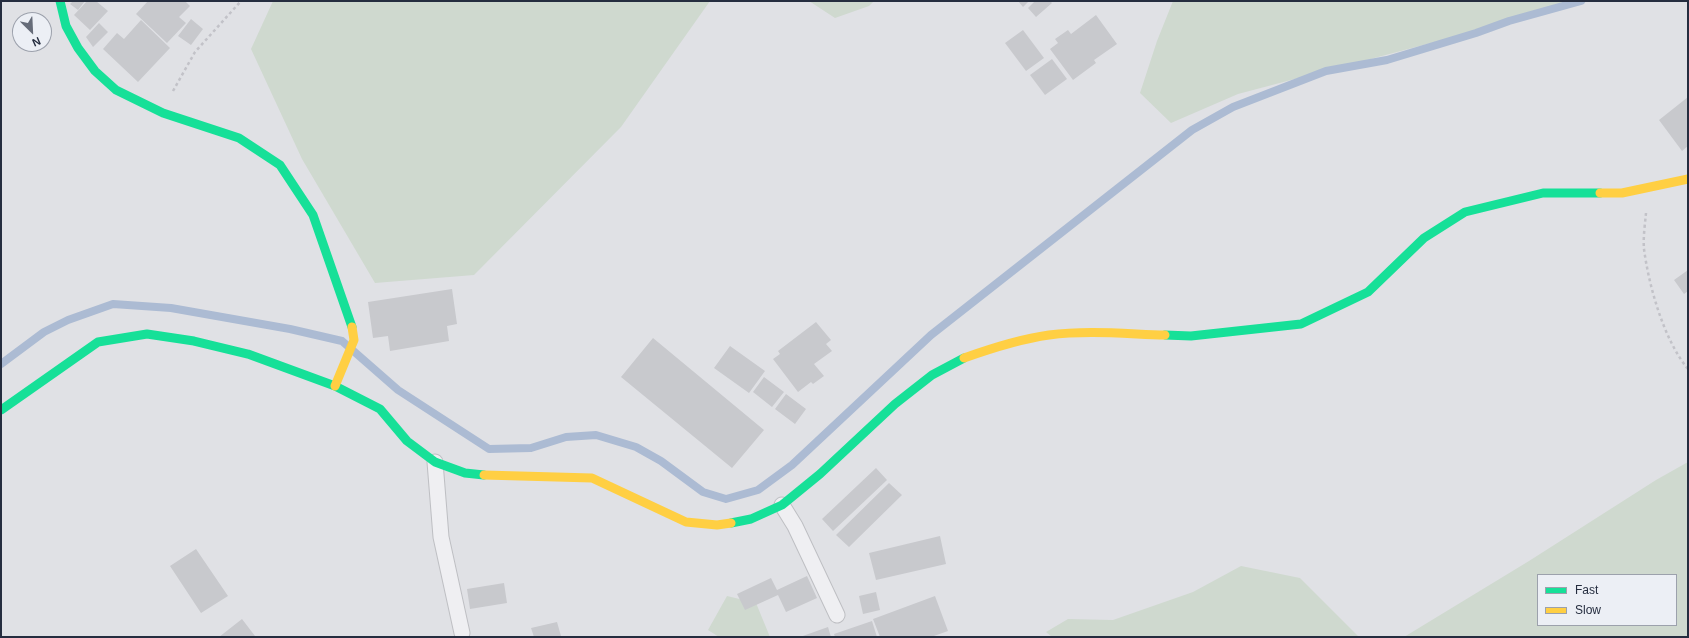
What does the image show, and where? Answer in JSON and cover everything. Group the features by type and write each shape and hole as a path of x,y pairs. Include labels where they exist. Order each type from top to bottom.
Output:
{"street":[{"path":"60,1 66,26 78,48 95,71 116,90 163,113 239,138 280,165 316,220 353,331 354,340 335,386"},
{"path":"1,410 98,342 147,334 194,341 248,354 335,386 380,409 407,441 435,462 466,473 492,476 592,478 686,522 717,525 751,519 782,505 820,474 909,392 932,375 971,356 1004,344 1050,335 1100,333 1192,336 1301,324 1368,292 1424,238 1465,212 1543,193 1622,193 1688,179"}],"lane":[{"path":"435,462 441,537 462,633"},
{"path":"782,505 795,526 837,615"}],"path":[{"path":"163,113 179,78 195,52 240,1"},
{"path":"1647,188 1644,248 1652,288 1665,329 1688,369"}],"shaded area":[{"path":"273,1 710,1 621,127 474,275 375,283 302,159 251,49"},
{"path":"809,1 874,1 869,6 835,18"},
{"path":"1173,1 1590,1 1238,94 1171,123 1140,93 1157,41"},
{"path":"1688,462 1688,637 1404,637 1529,561 1656,480"},
{"path":"1241,566 1300,578 1359,637 1052,637 1046,632 1068,619 1113,620 1193,592"},
{"path":"727,596 756,603 770,637 719,637 708,630"}],"building":[{"path":"73,1 85,1 78,10 70,4"},
{"path":"87,1 96,1 108,11 90,30 74,15"},
{"path":"148,1 185,1 190,6 179,17 186,23 167,43 136,14"},
{"path":"1018,1 1029,1 1023,7"},
{"path":"1035,1 1050,1 1052,3 1036,17 1028,8"},
{"path":"1096,15 1117,44 1094,60 1096,63 1073,80 1050,49 1058,43 1055,39 1068,30 1071,34"},
{"path":"191,19 203,29 191,45 178,36"},
{"path":"141,20 170,48 138,82 103,49 117,33 124,39"},
{"path":"99,23 108,32 93,47 86,37"},
{"path":"1023,30 1044,58 1026,71 1005,43"},
{"path":"1052,59 1067,79 1045,95 1030,75"},
{"path":"1688,97 1688,146 1682,151 1659,120"},
{"path":"1688,270 1688,291 1684,294 1674,280"},
{"path":"452,289 457,324 447,326 449,341 390,351 388,336 373,338 368,302"},
{"path":"816,322 831,340 826,344 832,351 814,364 824,376 813,384 811,382 798,392 773,359 780,354 778,351"},
{"path":"653,338 764,430 732,468 621,377"},
{"path":"730,346 765,371 749,393 714,368"},
{"path":"764,377 784,392 772,407 753,392"},
{"path":"786,394 806,409 795,424 775,409"},
{"path":"876,468 887,480 833,531 822,519"},
{"path":"889,483 902,495 849,547 836,535"},
{"path":"940,536 946,564 876,580 869,553"},
{"path":"196,549 228,596 201,613 170,566"},
{"path":"807,576 817,598 786,612 778,595 745,610 737,594 771,578 777,590"},
{"path":"504,583 507,603 470,609 467,589"},
{"path":"876,592 880,610 863,614 859,596"},
{"path":"935,596 948,631 931,637 880,637 873,619"},
{"path":"242,619 255,636 219,637"},
{"path":"872,621 877,637 835,637 834,634"},
{"path":"557,622 561,636 534,637 531,628"},
{"path":"828,627 831,637 800,637"}],"waterway":[{"path":"1,364 44,332 68,320 113,304 171,308 290,329 342,341 398,390 489,449 531,448 566,437 596,435 636,447 661,461 703,492 726,499 758,490 792,465 931,335 1192,130 1233,107 1326,71 1387,60 1476,33 1509,21 1581,1"}],"traffic: fast":[{"path":"60,1 66,26 78,48 95,71 116,90 163,113 239,138 280,165 313,215 352,327"},
{"path":"1165,335 1191,336 1301,324 1368,292 1424,238 1465,212 1543,193 1600,193"},
{"path":"1,410 98,342 147,334 194,341 248,354 335,386 380,409 407,441 435,462 465,473 484,475"},
{"path":"731,523 751,519 782,505 820,474 895,404 932,375 964,358"}],"traffic: slow":[{"path":"1600,193 1622,193 1688,179"},
{"path":"335,386 354,340 352,327"},
{"path":"964,358 1006,344 1049,335 1092,333 1165,335"},
{"path":"484,475 592,478 686,522 717,525 731,523"}]}
